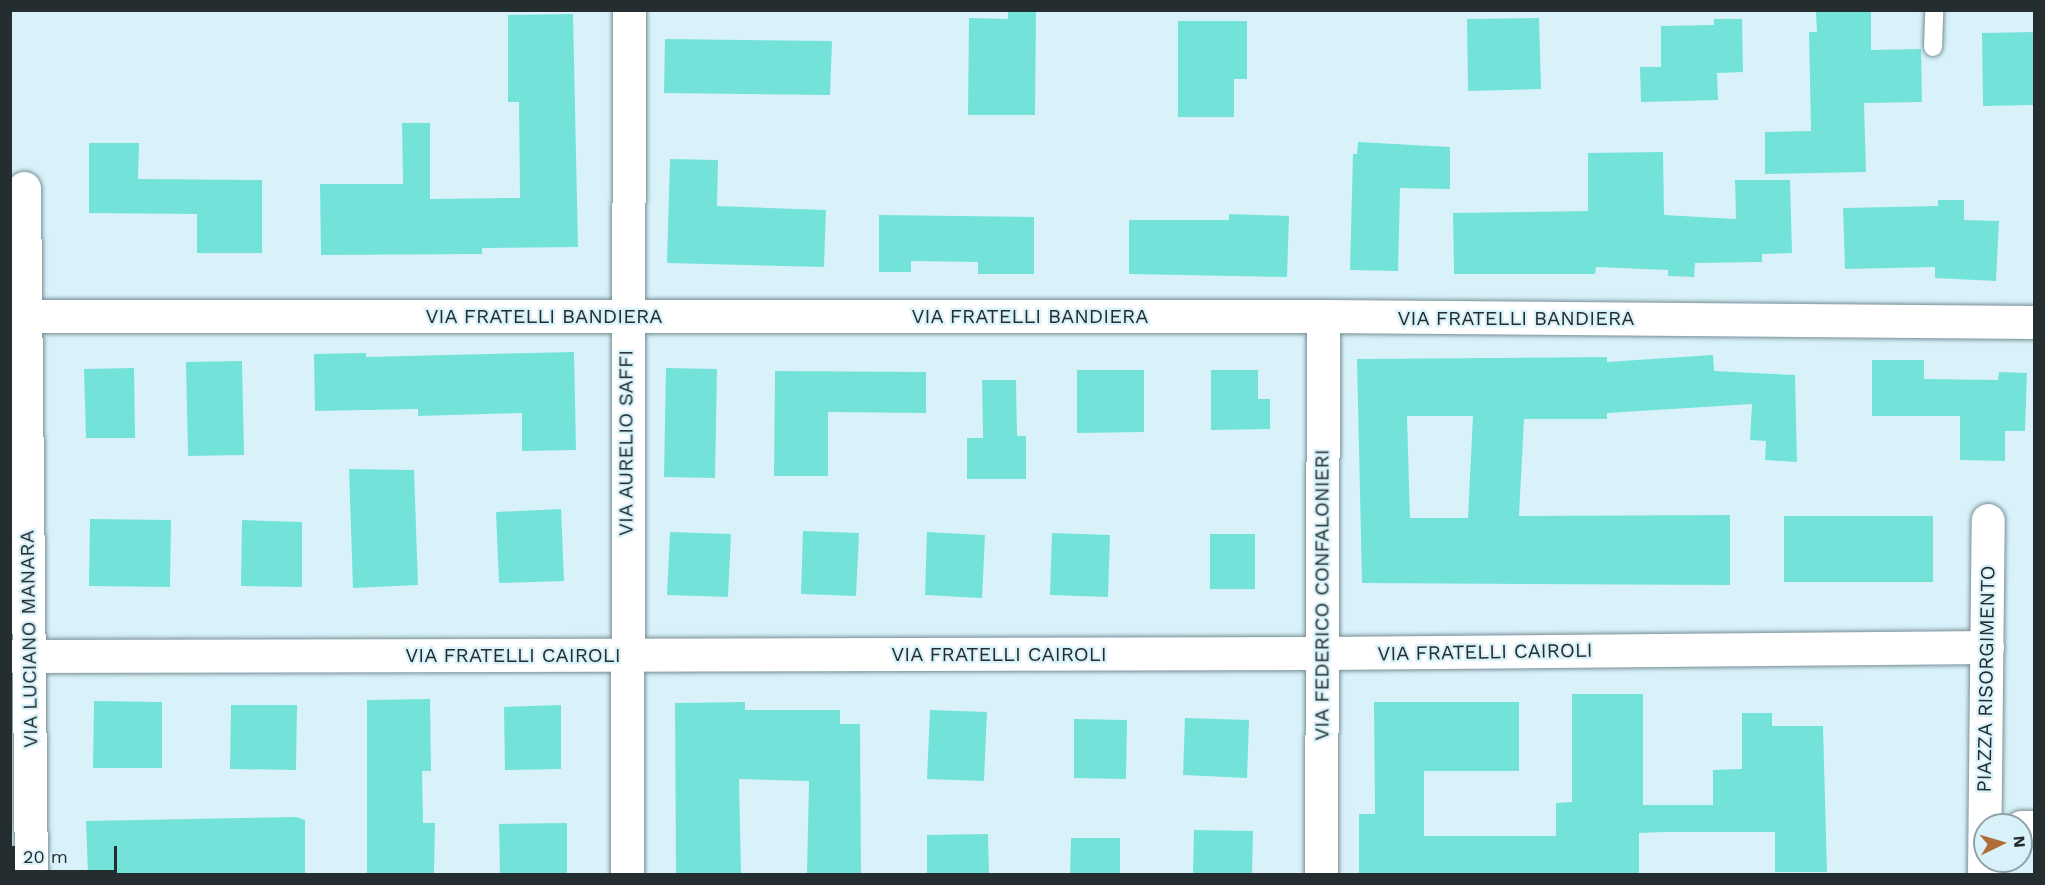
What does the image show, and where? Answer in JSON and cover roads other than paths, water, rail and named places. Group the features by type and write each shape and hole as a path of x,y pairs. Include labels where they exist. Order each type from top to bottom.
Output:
{"street":[{"name":"VIA AURELIO SAFFI","path":"627,874 626,316 629,12"},
{"name":"VIA LUCIANO MANARA","path":"24,188 25,316 20,656 31,874"},
{"name":"VIA FRATELLI BANDIERA","path":"25,316 1323,316 2034,322"},
{"name":"VIA FEDERICO CONFALONIERI","path":"1321,874 1323,316"},
{"name":"PIAZZA RISORGIMENTO","path":"1985,813 1988,520"},
{"name":"VIA FRATELLI CAIROLI","path":"20,656 1321,653 1986,647"}],"lane":[{"path":"1933,47 1934,10"}]}
